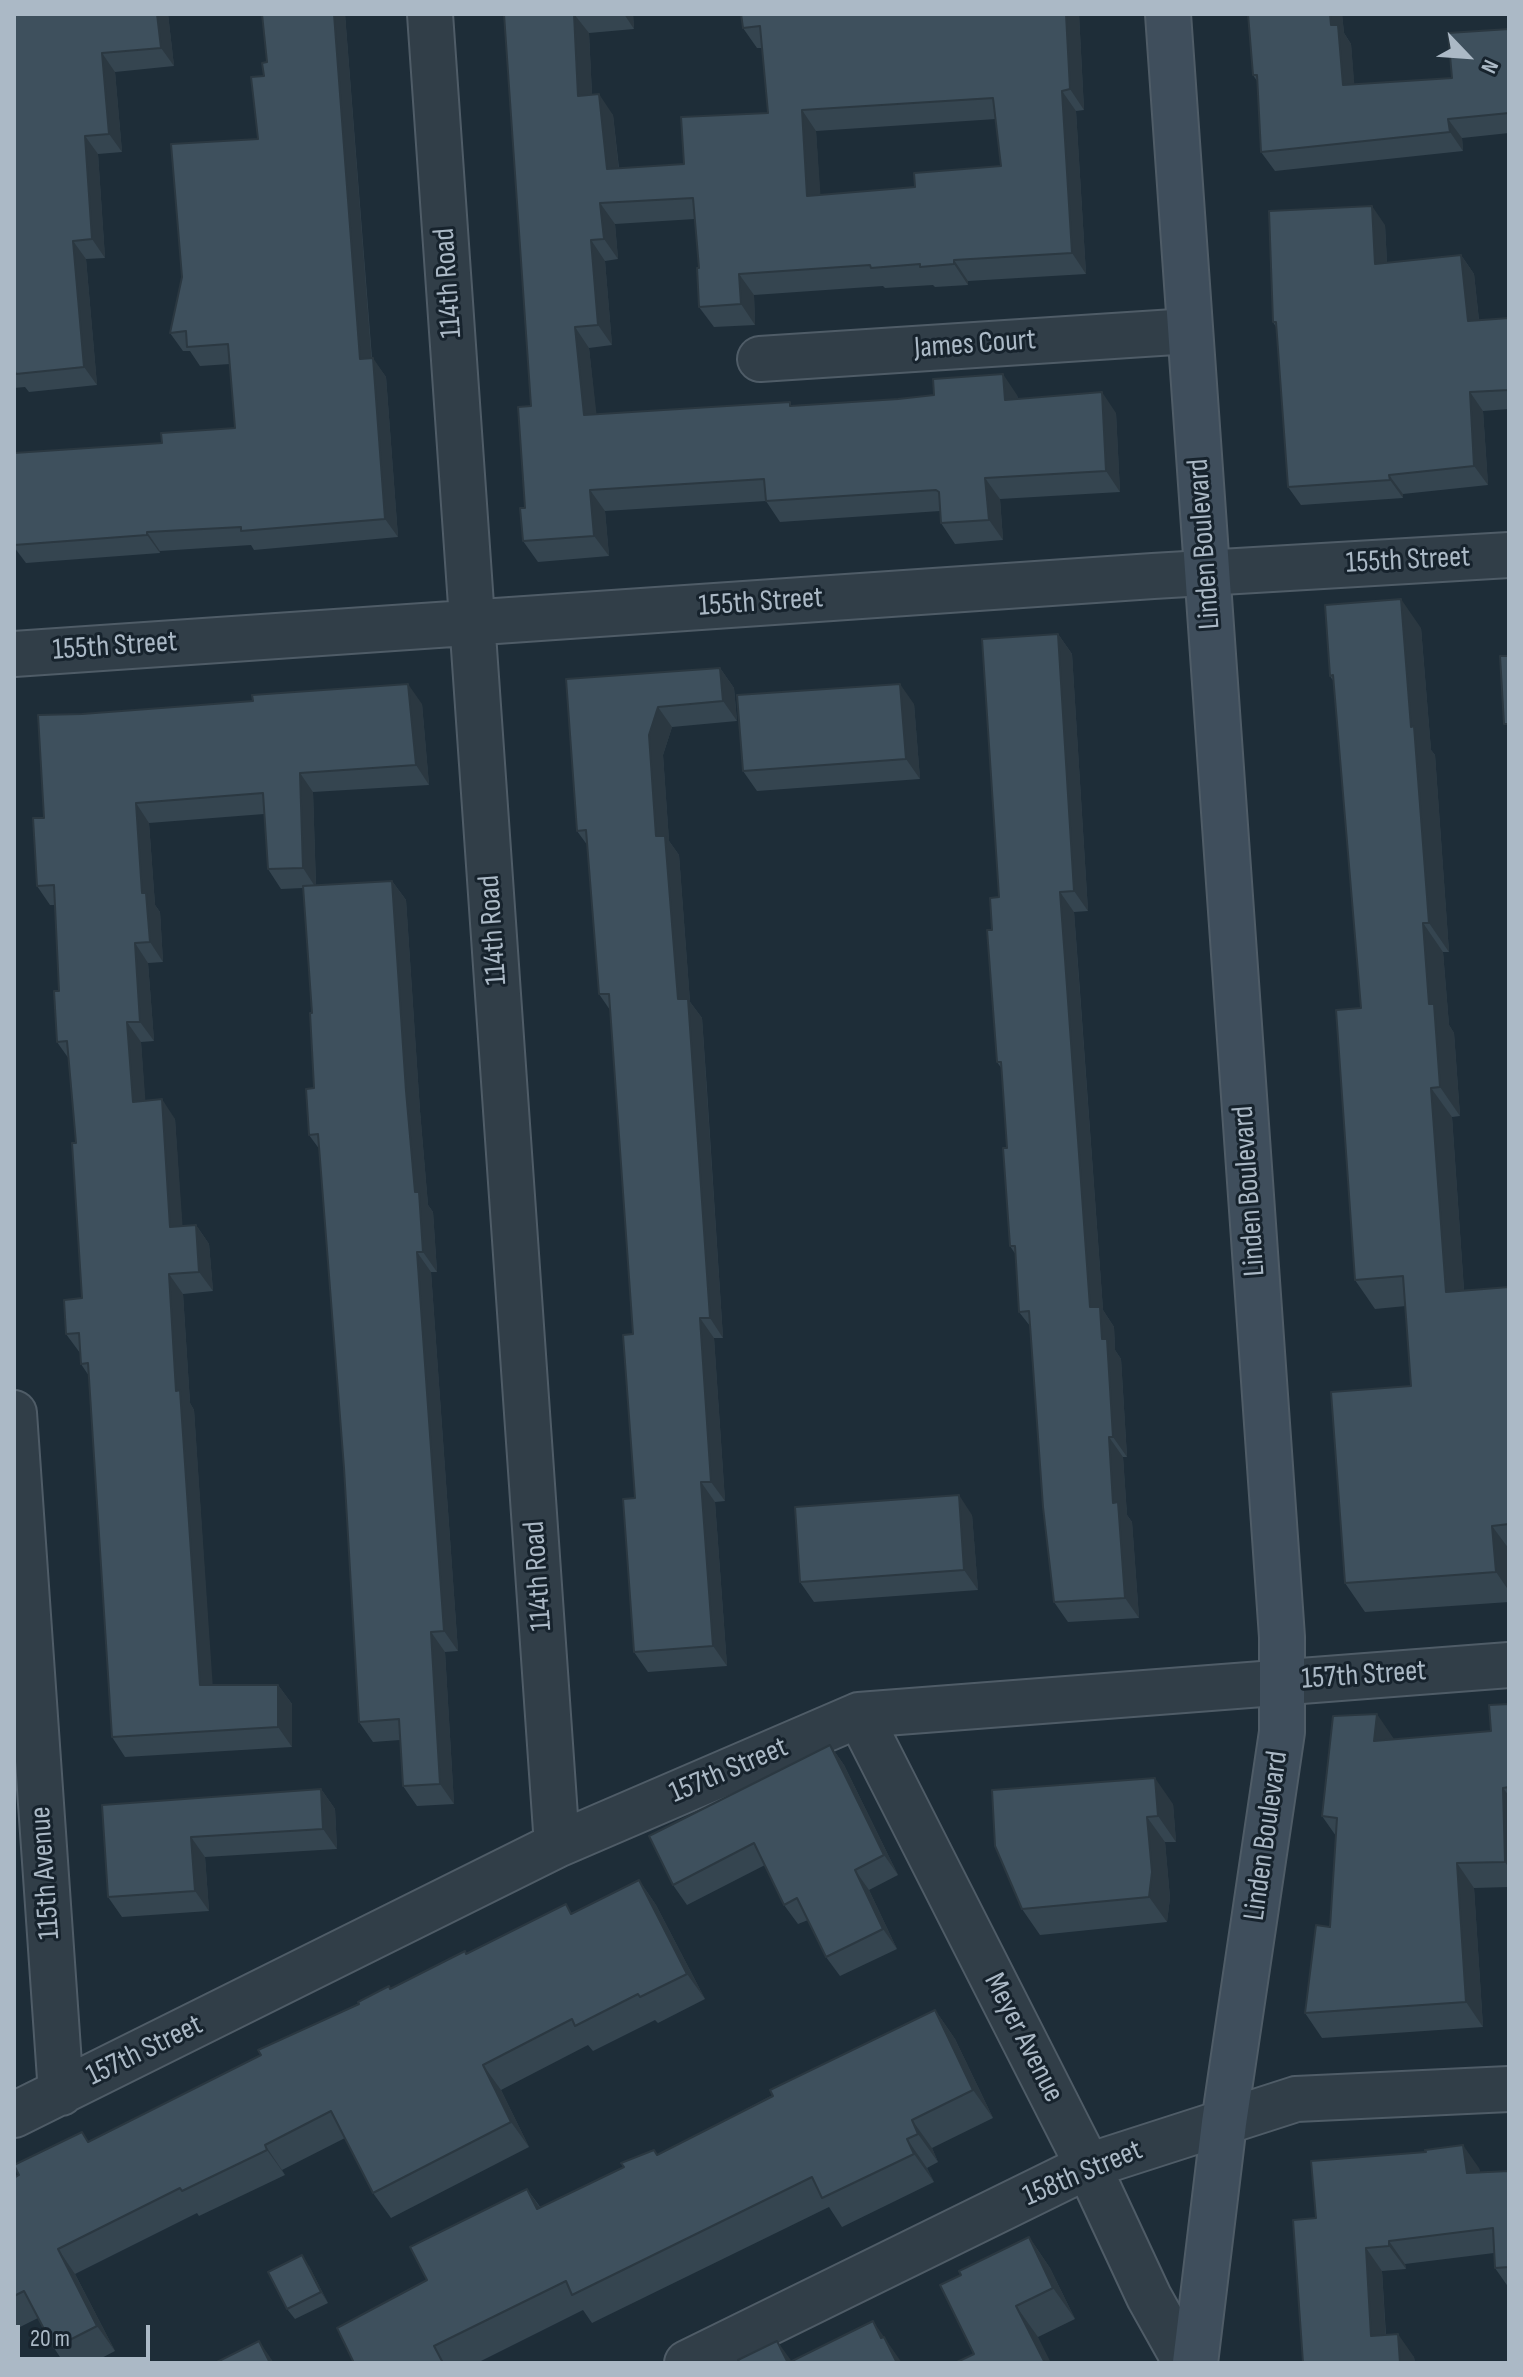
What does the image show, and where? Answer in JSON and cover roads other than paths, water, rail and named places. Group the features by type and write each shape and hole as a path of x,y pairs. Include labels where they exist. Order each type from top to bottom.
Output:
{"main road":[{"name":"Linden Boulevard","path":"1168,14 1281,1621 1282,1682 1282,1732 1224,2123 1195,2363"}],"street":[{"name":"114th Road","path":"430,14 557,1845"},
{"name":"James Court","path":"760,359 1190,331"},
{"name":"155th Street","path":"14,654 1509,555"},
{"name":"115th Avenue","path":"14,1413 61,2093"},
{"name":"157th Street","path":"14,2115 557,1845 859,1715 1509,1665"},
{"name":"Meyer Avenue","path":"859,1715 1088,2166 1149,2297 1186,2363"},
{"name":"158th Street","path":"687,2363 1088,2166 1296,2099 1509,2089"}]}
